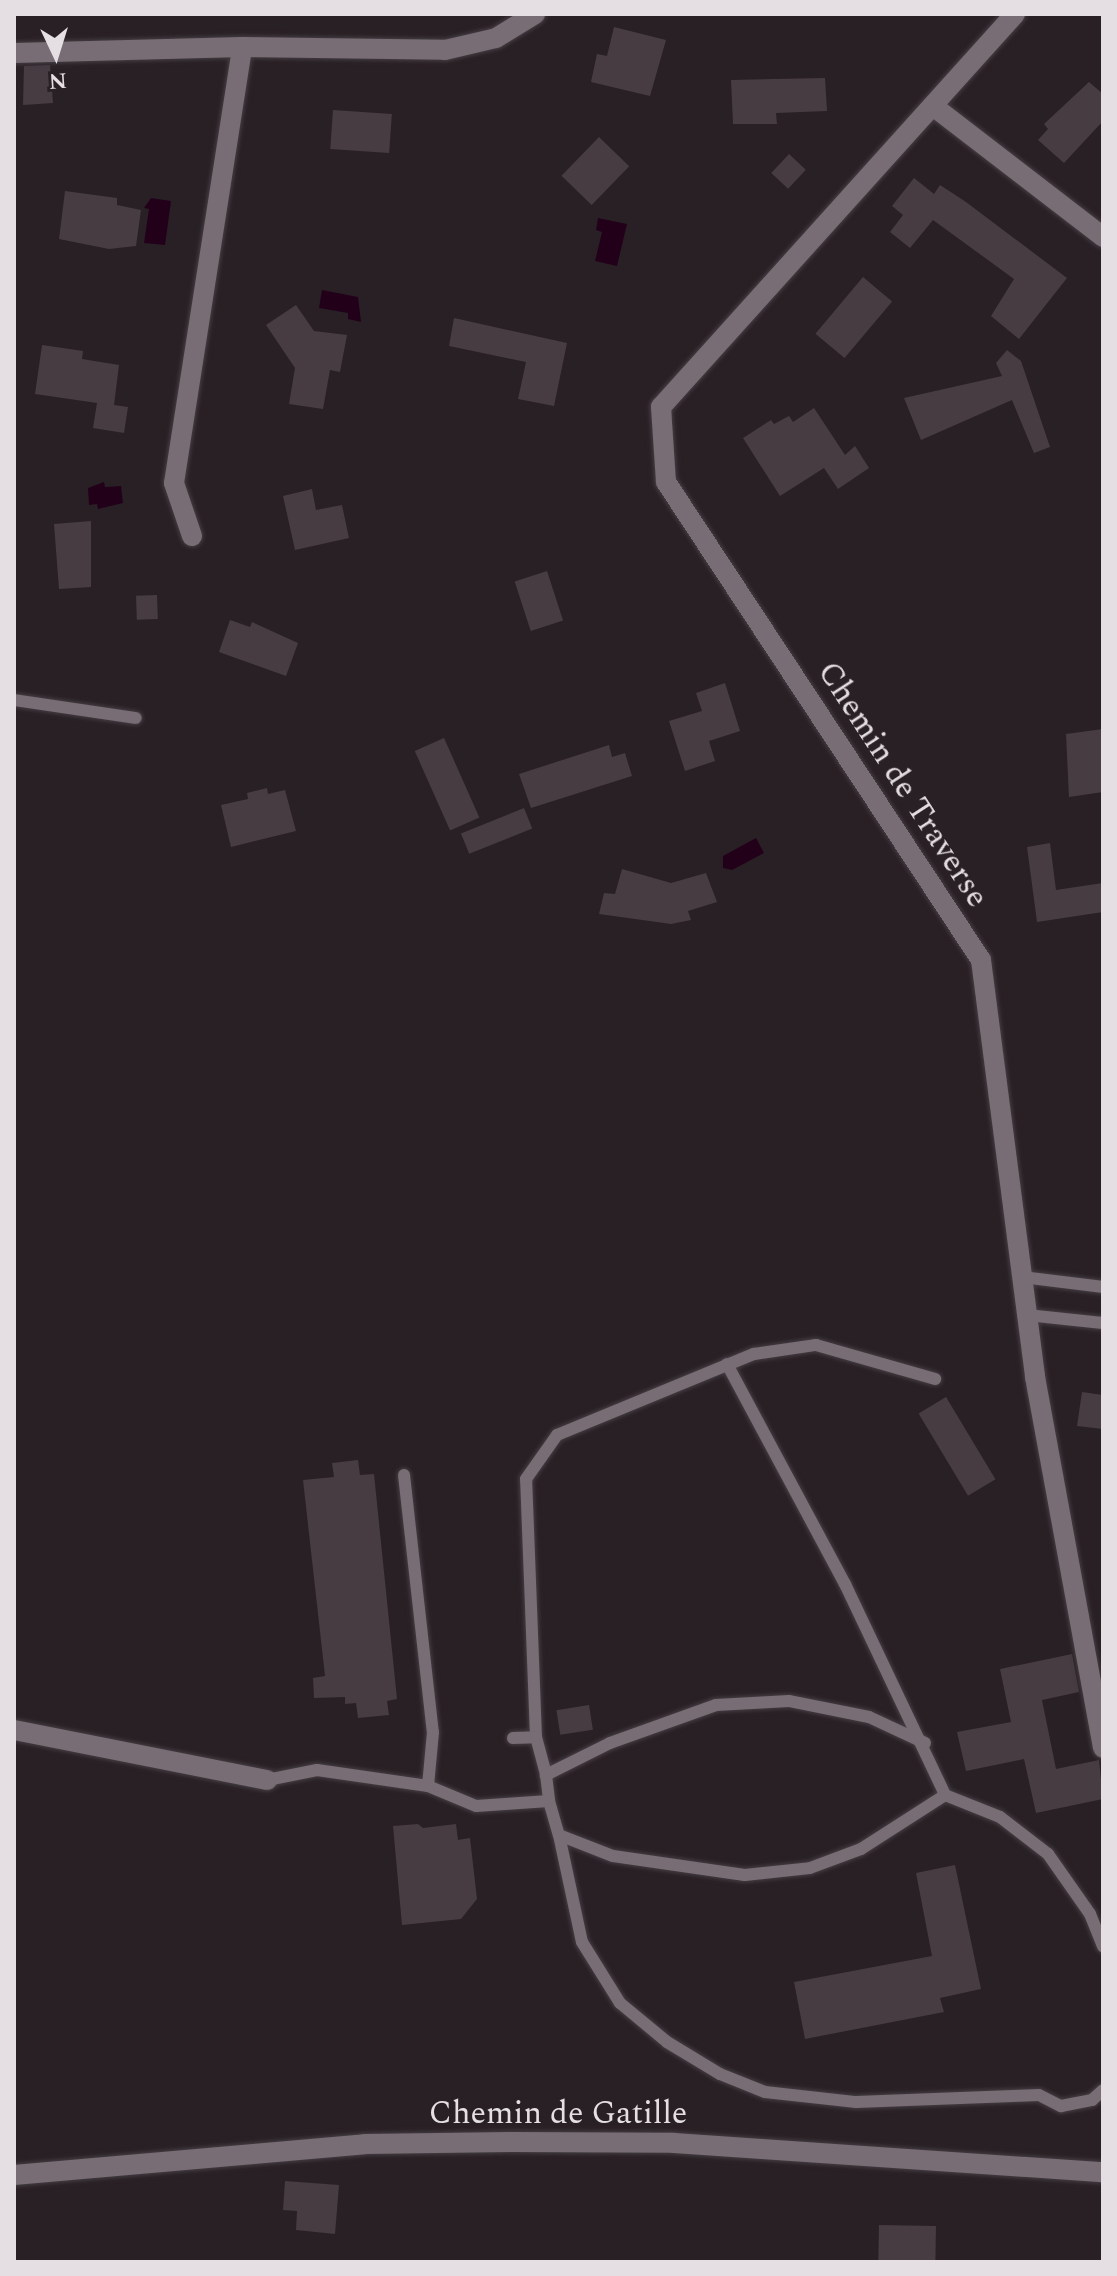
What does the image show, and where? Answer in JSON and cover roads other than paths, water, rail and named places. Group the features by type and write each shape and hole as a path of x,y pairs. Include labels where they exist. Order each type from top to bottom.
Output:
{"street":[{"path":"14,53 242,47 445,50 496,38 535,14"},
{"name":"Chemin de Traverse","path":"1015,14 661,407 666,482 981,960 1027,1315 1103,1748"},
{"path":"192,536 174,483 242,47"},
{"path":"933,106 1103,237"},
{"path":"14,1730 267,1780"},
{"name":"Chemin de Gatille","path":"14,2175 365,2144 510,2142 674,2143 1103,2172"}],"lane":[{"path":"14,700 136,718"},
{"path":"1022,1277 1103,1287"},
{"path":"1027,1315 1103,1323"},
{"path":"935,1379 816,1345 754,1354 557,1435 526,1479 536,1737 582,1942 620,2003 667,2042 720,2074 765,2092 856,2102 1039,2095 1061,2106 1092,2100 1103,2090"},
{"path":"727,1364 925,1743 945,1795 1000,1817 1048,1854 1090,1914 1103,1947"},
{"path":"404,1475 433,1732 428,1786"},
{"path":"546,1775 610,1743 716,1705 789,1701 869,1717 925,1743"},
{"path":"513,1738 536,1737"},
{"path":"267,1780 317,1770 428,1786 476,1806 549,1801"},
{"path":"559,1835 613,1856 745,1875 810,1868 861,1849 945,1795"},
{"path":"1092,2100 1103,2110"}]}
